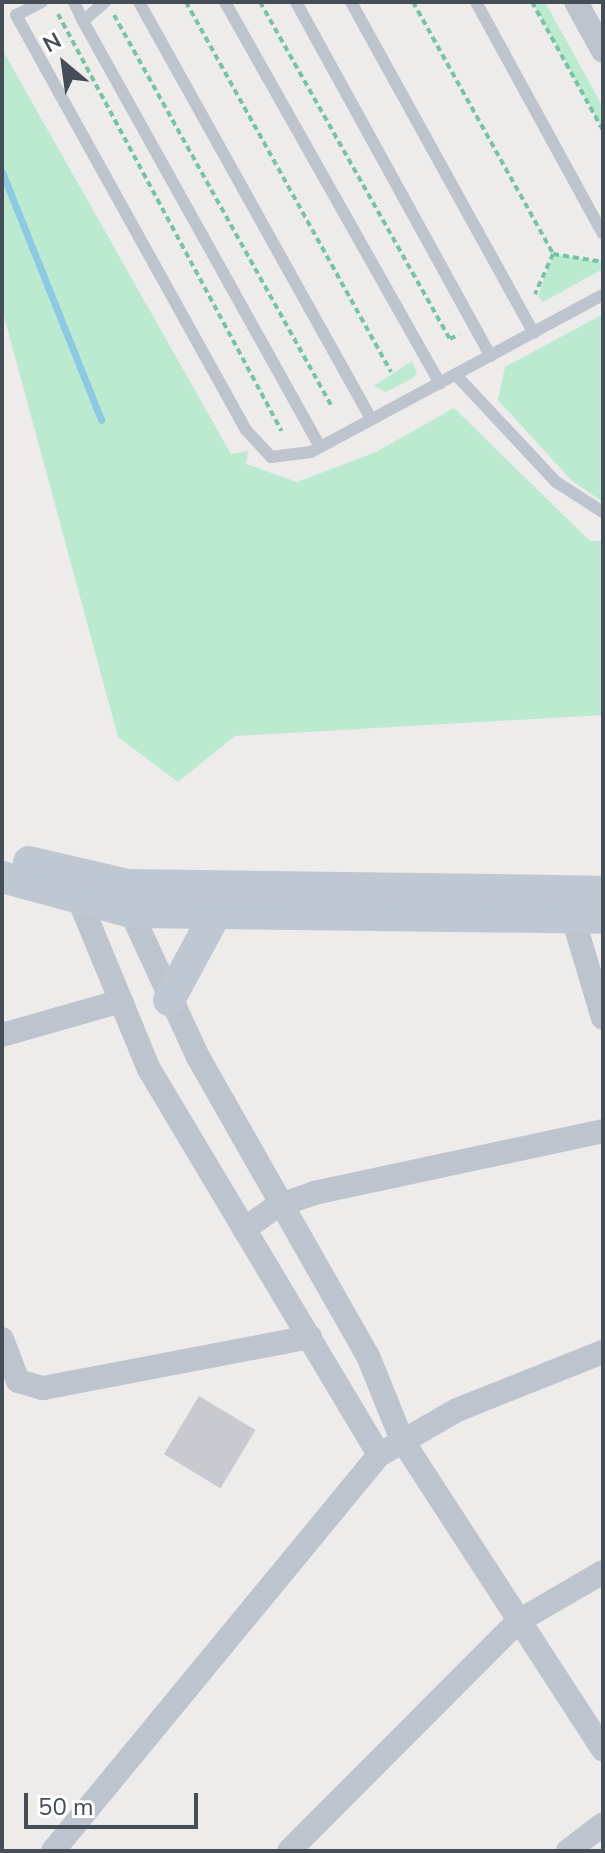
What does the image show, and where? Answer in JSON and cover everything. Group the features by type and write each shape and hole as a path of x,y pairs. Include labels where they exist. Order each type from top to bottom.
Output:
{"main road":[{"path":"2,855 128,885 603,892"},
{"path":"2,877 131,912 588,918"},
{"path":"169,1000 216,913"}],"street":[{"path":"576,2 603,51"},
{"path":"78,897 149,1069 379,1455"},
{"path":"131,912 169,1000 277,1206 368,1356 402,1440 517,1622 603,1749"},
{"path":"588,918 603,1018"},
{"path":"2,1035 121,1001"},
{"path":"244,1229 277,1206 603,1131"},
{"path":"4,1355 18,1381 43,1388 310,1337"},
{"path":"53,1851 379,1455 457,1410 603,1352"},
{"path":"289,1851 517,1622 603,1572"},
{"path":"568,1851 603,1824"}],"lane":[{"path":"42,2 16,15 246,430 271,457 290,460 320,447 603,295"},
{"path":"83,21 106,2"},
{"path":"139,2 371,419"},
{"path":"225,2 440,384"},
{"path":"296,2 491,356"},
{"path":"351,2 534,333"},
{"path":"476,2 603,234"},
{"path":"74,3 320,447"},
{"path":"456,375 556,482 603,512"}],"path":[{"path":"106,2 331,405"},
{"path":"186,2 391,372"},
{"path":"260,2 450,339"},
{"path":"413,2 553,254"},
{"path":"532,2 603,130"},
{"path":"74,3 54,16 282,431"},
{"path":"553,254 603,262"},
{"path":"535,294 553,254"}],"green space":[{"path":"532,2 545,2 603,107 603,130"},
{"path":"2,49 231,454 248,451 246,464 297,482 376,452 454,408 590,541 603,541 603,715 235,736 178,782 118,737 2,309"},
{"path":"553,254 603,262 603,269 543,302 538,296"},
{"path":"603,314 603,502 572,481 498,400 505,367"},
{"path":"412,361 417,374 411,379 386,392 374,386"}],"building":[{"path":"199,1396 256,1430 221,1488 164,1454"}],"waterway":[{"path":"2,172 101,420"}]}
